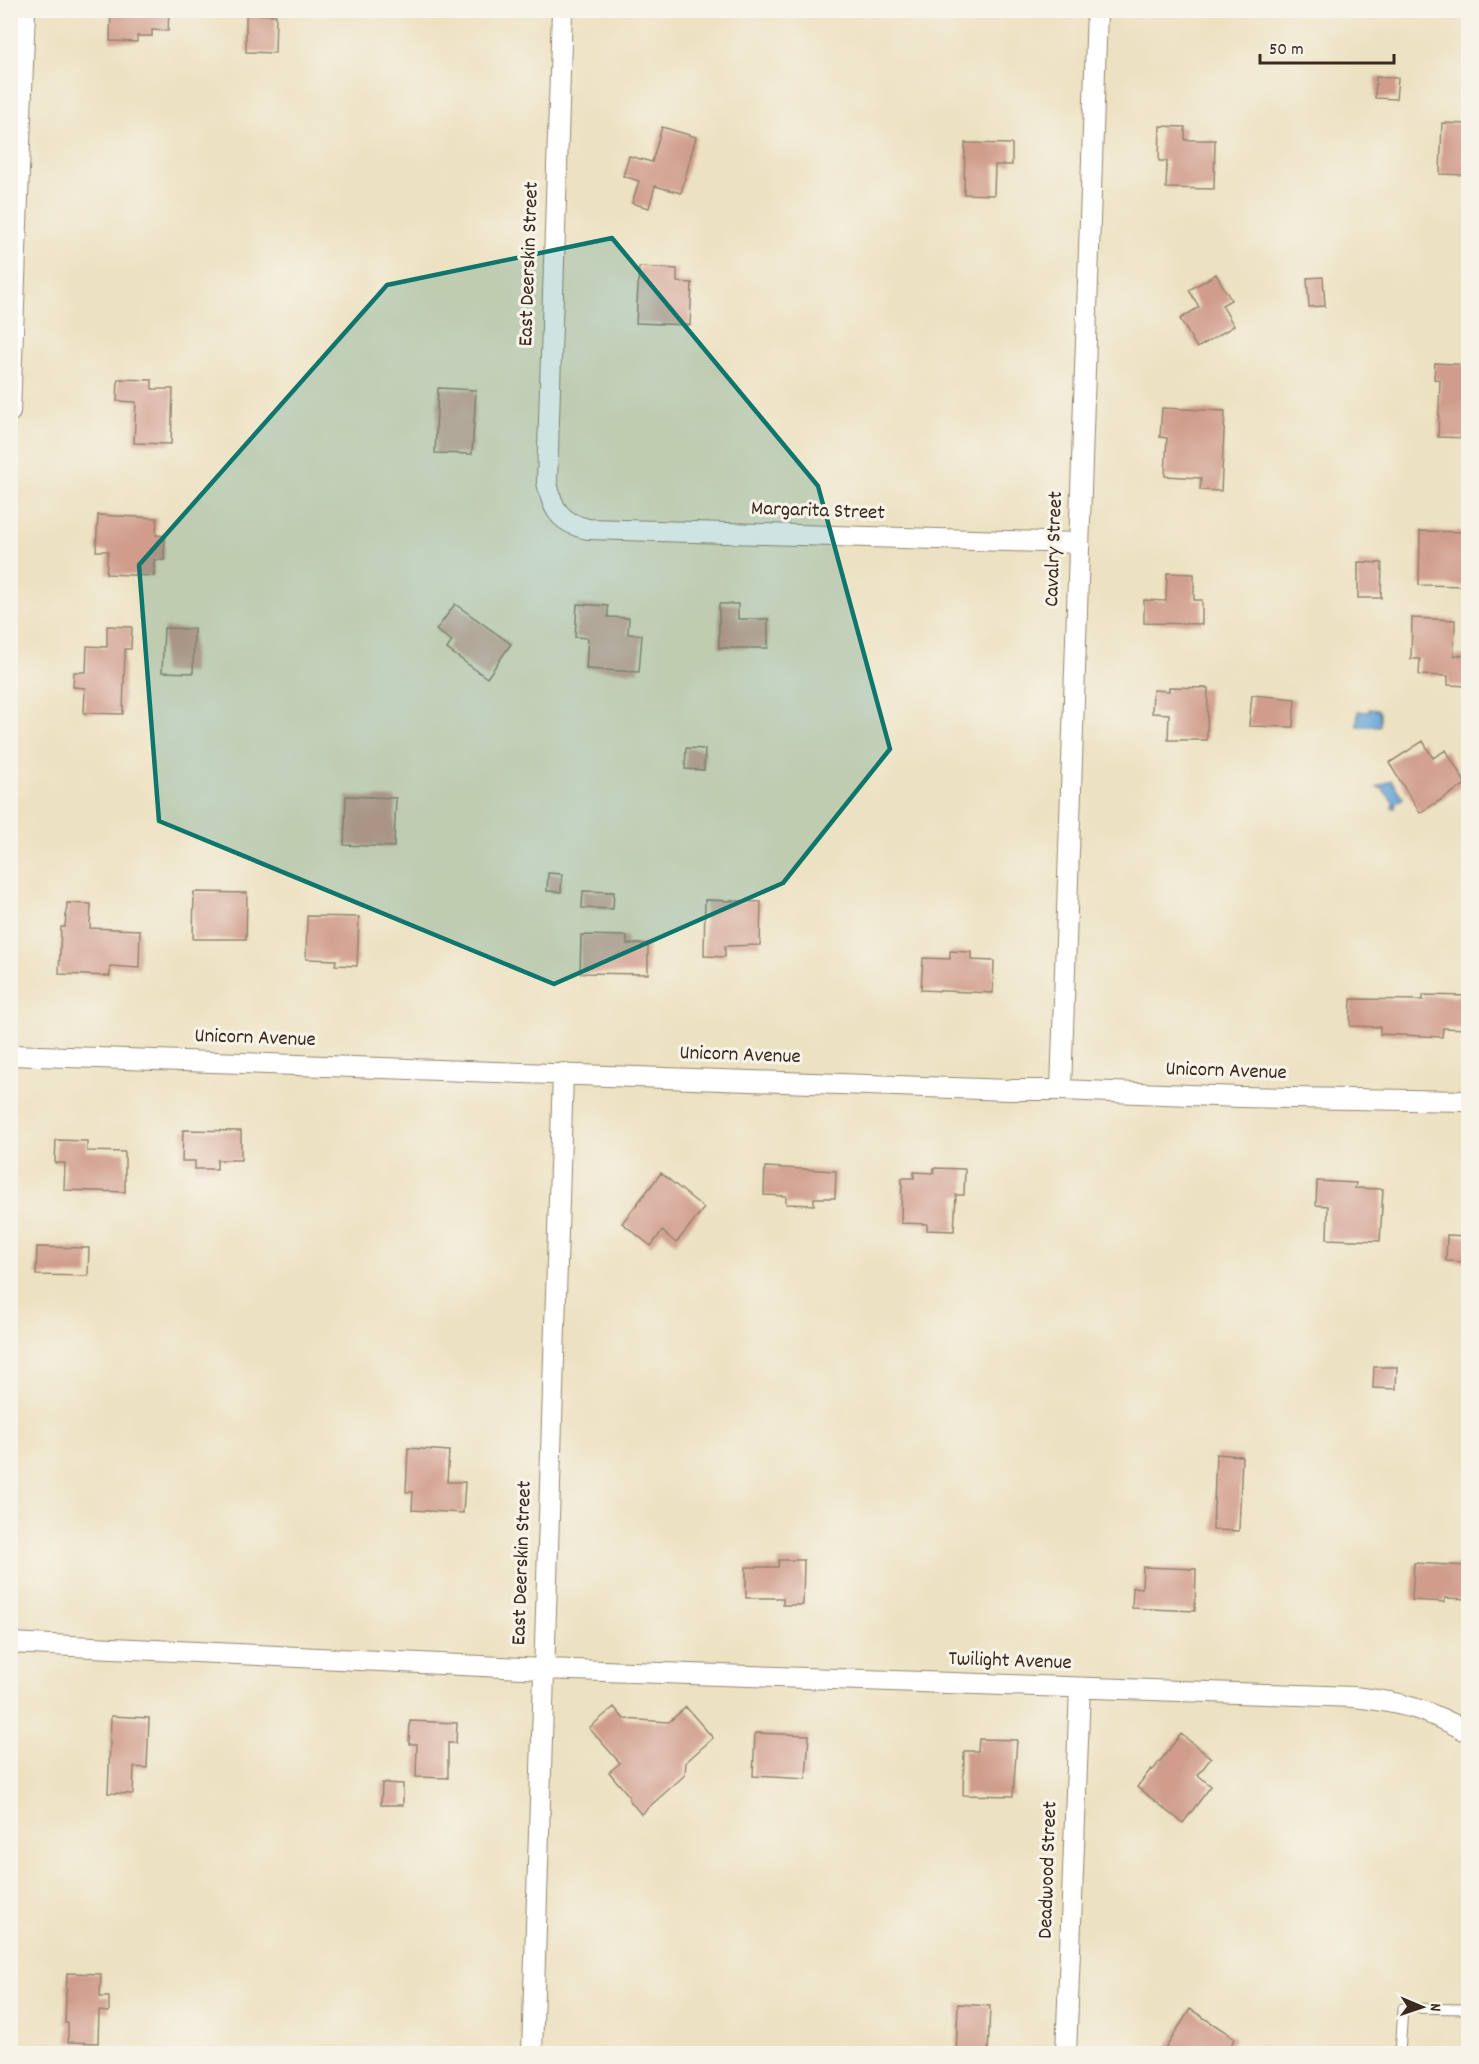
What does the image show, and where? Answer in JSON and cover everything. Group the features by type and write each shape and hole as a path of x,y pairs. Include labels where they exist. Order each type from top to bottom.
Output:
{"street":[{"path":"10,412 25,10"},
{"name":"East Deerskin Street","path":"560,516 550,500 546,482 562,10"},
{"name":"Cavalry Street","path":"1061,1090 1097,10"},
{"name":"Margarita Street","path":"560,516 574,526 588,529 1079,543"},
{"name":"Unicorn Avenue","path":"10,1055 1009,1090 1468,1101"},
{"name":"East Deerskin Street","path":"532,2054 563,1073"},
{"name":"Twilight Avenue","path":"10,1643 544,1669 1354,1697 1396,1702 1440,1716 1468,1732"},
{"name":"Deadwood Street","path":"1066,2054 1080,1688"}],"lane":[{"path":"1400,2054 1403,2008 1468,2009"}],"highlighted area":[{"path":"612,238 818,486 890,749 783,883 554,984 159,821 139,565 387,285"}],"water":[{"path":"1369,709 1380,712 1380,726 1357,726 1358,711 1369,712"},
{"path":"1391,780 1403,798 1396,803 1395,808 1392,808 1393,802 1383,789 1377,787"}],"building":[{"path":"111,10 169,10 168,31 152,30 152,36 137,36 137,42 110,41"},
{"path":"246,14 276,15 275,53 246,52"},
{"path":"1376,77 1398,78 1396,99 1375,98"},
{"path":"1442,123 1468,124 1468,175 1440,174"},
{"path":"1160,126 1185,127 1185,140 1215,140 1214,189 1166,188 1167,161 1159,161"},
{"path":"662,127 696,137 681,193 655,186 649,208 632,203 639,181 623,176 629,156 652,162"},
{"path":"965,143 1012,144 1012,165 995,165 994,195 964,194"},
{"path":"639,267 677,269 677,282 692,283 690,325 636,323"},
{"path":"1216,274 1231,300 1222,305 1234,326 1197,348 1180,319 1199,307 1189,290"},
{"path":"1323,277 1325,306 1309,307 1307,278"},
{"path":"1435,363 1468,365 1468,438 1438,437 1440,380 1434,379"},
{"path":"118,379 152,380 152,389 173,389 171,444 134,443 136,402 117,401"},
{"path":"438,388 476,390 472,454 435,453"},
{"path":"1162,408 1225,411 1221,491 1200,490 1201,478 1165,476 1167,438 1160,437"},
{"path":"98,515 157,518 156,535 165,536 164,560 154,560 154,576 106,574 108,551 96,551"},
{"path":"1420,531 1468,532 1468,586 1419,585"},
{"path":"1358,562 1382,563 1381,598 1358,598"},
{"path":"1167,573 1194,574 1194,600 1202,600 1202,624 1144,623 1144,600 1166,601"},
{"path":"455,604 511,644 487,678 447,649 452,641 436,630"},
{"path":"577,604 608,606 608,617 629,618 628,634 642,635 639,672 586,669 588,638 575,637"},
{"path":"719,604 738,604 738,619 768,619 768,648 719,648"},
{"path":"1412,618 1455,620 1454,655 1468,656 1468,686 1448,685 1448,676 1419,675 1420,659 1411,659"},
{"path":"107,626 132,627 131,649 125,649 123,714 84,713 85,688 73,687 74,672 86,672 87,646 107,647"},
{"path":"164,628 194,629 193,673 162,672"},
{"path":"1169,687 1208,688 1207,740 1168,740 1169,714 1152,713 1153,690 1169,691"},
{"path":"1252,695 1295,699 1293,727 1249,726"},
{"path":"1423,741 1433,758 1446,750 1466,784 1420,813 1389,763"},
{"path":"686,748 705,749 704,770 685,769"},
{"path":"346,796 396,798 394,847 344,845"},
{"path":"548,873 562,874 561,892 547,891"},
{"path":"583,891 614,892 613,909 582,908"},
{"path":"194,892 247,893 246,939 193,939"},
{"path":"705,900 761,902 760,945 725,946 725,957 704,956"},
{"path":"67,903 91,904 90,928 140,930 139,968 110,966 110,976 59,974 61,927 65,927"},
{"path":"307,916 359,917 357,966 335,965 336,960 306,959"},
{"path":"581,935 627,936 627,944 648,944 648,974 580,973"},
{"path":"950,951 971,952 971,960 994,961 993,993 921,990 923,958 950,959"},
{"path":"1423,995 1468,996 1468,1029 1443,1028 1442,1037 1380,1034 1380,1027 1350,1026 1351,999 1423,1000"},
{"path":"183,1130 241,1131 241,1160 217,1160 217,1169 195,1169 195,1161 182,1161"},
{"path":"56,1140 87,1141 87,1151 125,1152 125,1192 64,1190 65,1163 55,1163"},
{"path":"765,1167 836,1171 835,1198 814,1198 814,1205 786,1204 786,1196 764,1195"},
{"path":"934,1168 965,1169 964,1195 956,1195 954,1231 927,1230 927,1224 901,1223 902,1178 914,1178 914,1172 934,1173"},
{"path":"661,1173 704,1208 676,1243 662,1231 651,1246 622,1223"},
{"path":"1317,1181 1356,1183 1355,1188 1383,1189 1380,1241 1327,1239 1328,1206 1316,1205"},
{"path":"1447,1235 1468,1236 1468,1262 1446,1261"},
{"path":"37,1247 89,1248 88,1276 36,1275"},
{"path":"1374,1367 1397,1367 1396,1389 1373,1388"},
{"path":"408,1448 449,1451 447,1482 465,1482 463,1513 412,1510 413,1492 406,1492"},
{"path":"1216,1454 1242,1456 1239,1531 1213,1530"},
{"path":"779,1560 804,1560 803,1605 783,1605 783,1598 746,1598 746,1567 778,1567"},
{"path":"1414,1563 1468,1566 1468,1599 1445,1598 1445,1602 1412,1600"},
{"path":"1143,1567 1196,1569 1195,1611 1132,1608 1133,1587 1142,1588"},
{"path":"614,1707 624,1719 669,1722 686,1707 713,1738 686,1762 685,1775 641,1814 609,1772 620,1763 589,1728"},
{"path":"111,1716 149,1718 147,1768 134,1767 133,1794 108,1793"},
{"path":"410,1721 457,1723 456,1743 448,1743 448,1778 416,1777 417,1744 409,1744"},
{"path":"755,1733 809,1735 806,1779 753,1776"},
{"path":"1181,1734 1211,1758 1198,1775 1211,1786 1183,1823 1137,1787"},
{"path":"979,1739 1017,1740 1013,1796 963,1795 964,1751 978,1751"},
{"path":"382,1783 403,1784 403,1805 381,1805"},
{"path":"67,1973 101,1974 100,1997 109,1997 109,2012 99,2011 98,2043 68,2042 68,2023 65,2023"},
{"path":"958,2004 990,2006 988,2054 956,2054"},
{"path":"1190,2009 1235,2038 1226,2054 1162,2054"}]}
